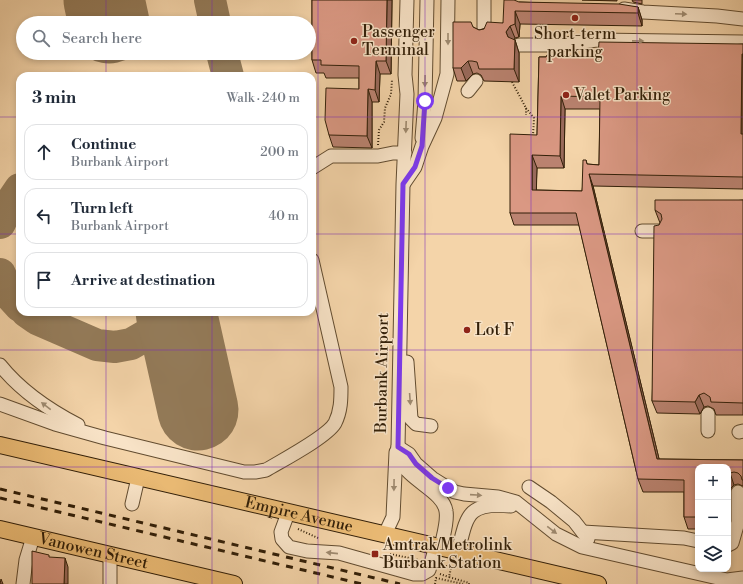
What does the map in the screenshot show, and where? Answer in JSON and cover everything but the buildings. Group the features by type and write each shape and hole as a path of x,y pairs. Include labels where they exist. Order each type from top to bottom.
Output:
{"main road":[{"name":"Empire Avenue","path":"0,446 598,584"},
{"name":"Vanowen Street","path":"0,529 234,584"}],"street":[{"name":"Burbank Airport","path":"407,0 398,447 409,454 416,464 432,478 455,492 508,499 516,502 566,540 582,547 727,580 743,578"},
{"path":"422,146 425,101 427,0"},
{"path":"403,184 415,167 422,146 435,118 447,74 448,0"},
{"path":"484,0 484,35"},
{"path":"609,9 624,5 642,12 743,19"},
{"path":"519,45 558,45 597,40 743,42"},
{"path":"571,52 585,42"},
{"path":"316,165 331,156 378,156 393,153 405,153"},
{"path":"642,231 659,231"},
{"path":"0,404 55,424 104,438 244,472 266,470 324,435 334,424 339,412 342,399 341,386 316,277"},
{"path":"401,348 407,360 411,419 416,424 431,426"},
{"path":"0,365 21,387 52,411 104,438"},
{"path":"708,414 708,431"},
{"path":"385,534 394,517 395,455 398,447"},
{"path":"288,512 281,532 282,539 290,547 307,551 339,554 414,574 422,574 429,570 446,520 446,511 444,504 439,497 421,484 404,468 399,458 398,447"},
{"path":"132,504 138,478"},
{"path":"529,487 551,502 574,521 597,550"},
{"path":"731,543 738,522 738,492"},
{"path":"458,552 466,520 476,510 487,506 498,505 521,506"},
{"path":"583,532 684,538 695,540"},
{"path":"23,584 26,560 33,537"},
{"path":"110,556 110,584"},
{"path":"727,580 743,584"}],"path":[{"path":"378,156 379,130 384,122 385,108 391,94 392,75"},
{"path":"512,82 526,108 534,118 533,139"},
{"path":"526,108 526,115"},
{"path":"441,564 451,568 449,576"},
{"path":"437,574 449,576 469,584"},
{"path":"435,584 436,578 463,584"}],"taxiway":[{"path":"210,0 213,16"},
{"path":"224,60 227,72"},
{"path":"0,223 7,208 16,195"},
{"path":"0,274 9,294 16,302"},
{"path":"33,316 97,345 115,347 131,344 150,333 163,316"}],"runway":[{"path":"104,0 107,16"},
{"path":"177,316 198,410"}],"railway":[{"path":"0,489 400,584"},
{"path":"0,498 362,584"}],"place":[{"name":"Short-term parking","path":"575,18"},
{"name":"Passenger Terminal","path":"354,41"},
{"name":"Valet Parking","path":"566,95"},
{"name":"Lot F","path":"467,330"},
{"name":"Amtrak/Metrolink Burbank Station","path":"375,554"}],"route":[{"path":"425,101 422,146 415,167 403,184 398,447 409,454 416,464 432,478 448,488"}]}
